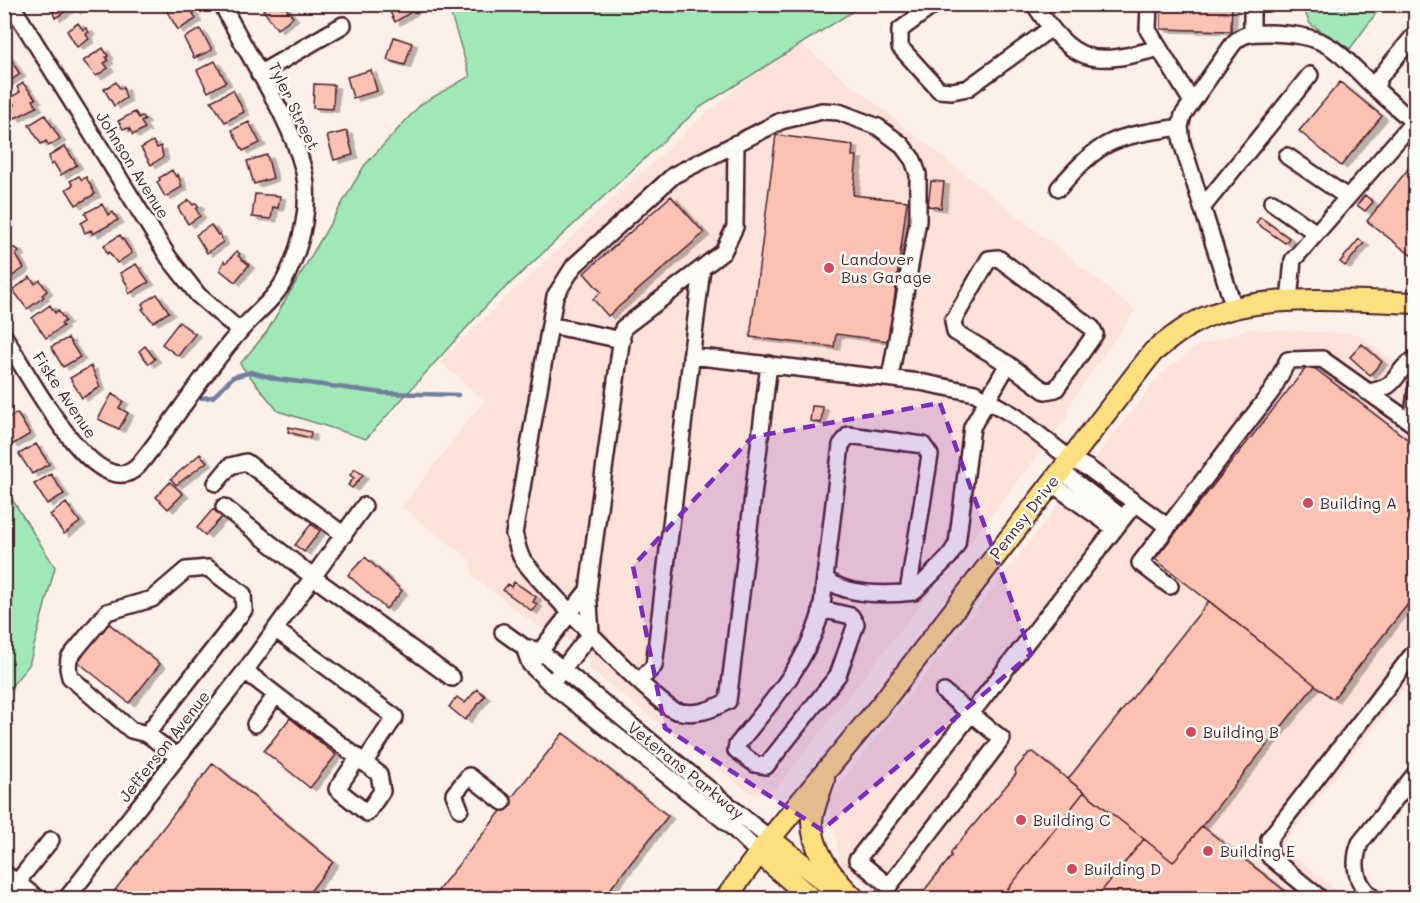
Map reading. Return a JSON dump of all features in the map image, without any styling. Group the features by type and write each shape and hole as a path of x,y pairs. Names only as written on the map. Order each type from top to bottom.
{"main road":[{"name":"Pennsy Drive","path":"726,898 1153,352 1193,325 1234,308 1289,301 1416,303"},
{"path":"826,772 813,821 818,848 837,882 854,898"},
{"name":"Veterans Parkway","path":"765,846 811,898"},
{"name":"Veterans Parkway","path":"765,846 847,898"}],"street":[{"name":"Johnson Avenue","path":"11,4 169,258 198,295 240,331"},
{"name":"Tyler Street","path":"102,469 113,474 124,475 134,471 240,331 270,301 287,276 300,239 306,205 306,181 298,153 222,4"},
{"path":"935,4 900,30 900,47 939,90 952,91 968,88 1050,29"},
{"path":"1034,4 1050,29 1071,50 1094,58 1119,59 1159,48"},
{"path":"1149,4 1148,30 1192,102"},
{"path":"1252,4 1252,33"},
{"path":"259,74 343,25"},
{"path":"1234,308 1182,143 1180,127 1183,115 1238,38 1252,33 1296,34 1331,45 1376,89 1414,120 1293,260 1289,277 1289,301"},
{"path":"1376,89 1379,78 1416,33"},
{"path":"1202,208 1310,75"},
{"path":"769,364 728,701 705,713 675,711 639,681 565,606 521,557 514,534 555,296 574,266 674,175 736,143 802,114 822,111 839,112 878,127 901,144 913,160 918,174 918,221 890,378"},
{"path":"1059,188 1083,160 1111,140 1180,127"},
{"path":"551,684 591,633 588,590 623,328 723,252 735,227 736,143"},
{"path":"1287,156 1347,197"},
{"path":"1272,202 1316,233"},
{"path":"998,258 1092,328 1095,334 1056,389 1045,391 1008,364 956,332 953,321 989,259 998,258"},
{"path":"639,681 654,666 702,268"},
{"path":"550,325 622,340"},
{"name":"Fiske Avenue","path":"4,336 67,435 88,459 102,469"},
{"path":"692,356 950,386 987,398 1119,524"},
{"path":"1170,586 1140,563 1272,391 1288,360 1322,359 1337,367 1367,392 1414,425"},
{"path":"1367,392 1395,383 1405,364 1416,359"},
{"path":"825,578 835,587 890,594 914,592 949,557 957,544 972,428 1008,364"},
{"path":"1414,425 1416,391"},
{"path":"821,609 851,616 856,624 838,675 766,766 755,764 736,750 737,745 808,649 821,609 841,445 849,435 923,445 930,455 908,592"},
{"path":"216,483 231,466 246,462 344,535"},
{"path":"1061,471 1088,468 1168,526"},
{"path":"944,692 972,714 1002,739 889,886 857,860 972,714 1135,503"},
{"name":"Jefferson Avenue","path":"67,898 245,671 364,506"},
{"path":"224,507 313,577 452,678"},
{"path":"147,734 244,610 243,594 208,568 186,570 152,599 107,612 69,658 70,677 131,730 147,734 178,757"},
{"path":"530,664 540,651 565,606 588,590"},
{"path":"245,671 361,761 395,717 276,630"},
{"name":"Veterans Parkway","path":"504,632 524,647 540,651 562,669 765,846"},
{"name":"Veterans Parkway","path":"524,647 530,664 551,684 731,826 765,846"},
{"path":"1320,898 1270,857 1269,839 1416,650"},
{"path":"255,724 276,695"},
{"path":"1373,898 1359,884 1356,852 1360,843 1416,773"},
{"path":"460,809 454,794 470,776 503,802"},
{"path":"4,895 20,885 22,876 51,840"},
{"path":"4,873 37,898"}],"highlighted area":[{"path":"940,403 1031,654 822,830 665,728 633,566 752,437"}],"shaded area":[{"path":"797,41 1135,310 1067,408 1069,415 776,789 751,794 589,669 589,658 551,628 539,627 473,577 470,560 402,507 484,400 440,362 500,303 706,113"},
{"path":"1248,329 1358,334 1415,379 1415,675 1281,846 1347,898 883,898 841,865 828,799 1161,374 1196,347"}],"green space":[{"path":"448,5 863,5 699,108 488,304 366,439 278,411 240,364 266,333 364,166 421,104 470,76"},
{"path":"1302,5 1382,5 1350,49 1310,24"},
{"path":"5,488 55,567 29,665 5,694"}],"building":[{"path":"50,4 81,4 82,6 75,11 72,7 55,18"},
{"path":"171,4 188,4 196,19 178,30 165,8"},
{"path":"271,4 283,4 293,17 277,29 263,10"},
{"path":"386,4 414,4 416,9 395,22"},
{"path":"1161,4 1232,4 1231,31 1161,29"},
{"path":"78,23 83,30 86,28 89,32 86,34 89,39 77,47 67,31"},
{"path":"200,29 212,50 194,58 184,38"},
{"path":"394,37 412,43 405,65 387,60"},
{"path":"103,48 108,56 106,57 108,61 104,63 108,68 96,76 83,61"},
{"path":"8,56 20,74 5,84 4,58"},
{"path":"215,61 226,82 208,92 197,70"},
{"path":"371,70 377,91 353,98 347,77"},
{"path":"116,82 120,89 123,87 126,98 114,106 104,89"},
{"path":"1340,82 1382,116 1341,166 1299,131"},
{"path":"23,83 36,99 33,100 37,107 15,118 9,109 15,105 8,99 20,92 17,87"},
{"path":"314,84 334,85 333,109 313,108"},
{"path":"233,90 244,112 225,122 211,101"},
{"path":"135,112 139,118 142,116 145,120 141,122 145,128 133,135 129,128 123,129 118,121"},
{"path":"45,115 60,139 49,146 46,141 41,144 29,125"},
{"path":"249,122 260,143 243,151 232,130"},
{"path":"347,131 353,155 334,160 327,136"},
{"name":"Landover Bus Garage","path":"776,135 853,145 852,156 857,156 853,195 907,201 889,341 836,334 834,347 750,337"},
{"path":"153,141 157,148 161,146 163,157 151,165 141,148"},
{"path":"65,146 77,165 61,175 54,163 51,165 49,156"},
{"path":"267,155 273,178 254,184 247,161"},
{"path":"1416,159 1416,259 1367,221"},
{"path":"172,170 176,177 178,175 182,187 165,197 157,182 159,178"},
{"path":"79,176 82,180 86,177 95,194 76,205 66,189 73,185 70,181"},
{"path":"931,181 944,182 941,208 928,206"},
{"path":"255,194 280,196 278,208 273,207 271,219 252,217"},
{"path":"1365,195 1373,202 1365,211 1357,205"},
{"path":"671,196 704,233 608,316 593,299 601,292 584,273"},
{"path":"189,200 193,205 196,203 199,207 196,209 200,216 188,224 178,208"},
{"path":"102,204 108,215 113,212 118,220 93,234 91,230 85,233 81,223 88,219 85,213"},
{"path":"1260,217 1289,238 1285,243 1256,223"},
{"path":"211,225 218,235 220,234 223,242 207,253 196,235"},
{"path":"120,235 132,253 117,263 109,252 107,254 104,245"},
{"path":"1359,239 1364,243 1345,266 1340,262"},
{"path":"11,248 16,248 19,252 16,255 24,268 8,279 4,273 4,253"},
{"path":"237,251 240,254 238,256 249,265 235,282 220,270 224,261 226,263"},
{"path":"136,264 149,282 129,294 127,289 129,288 120,273"},
{"path":"30,277 35,284 40,280 47,291 42,295 44,297 27,309 13,290"},
{"path":"157,294 169,312 153,322 142,309 144,308 142,304"},
{"path":"50,305 55,313 58,310 65,321 61,324 63,326 46,338 32,318"},
{"path":"179,322 195,334 178,356 162,344"},
{"path":"68,338 80,357 63,367 51,347"},
{"path":"1362,344 1382,362 1370,375 1350,357"},
{"path":"145,346 155,359 149,364 139,351"},
{"name":"Building A","path":"1309,364 1416,446 1416,594 1333,699 1155,559"},
{"path":"91,366 100,387 82,398 70,378"},
{"path":"112,394 123,401 119,408 128,413 119,429 98,419"},
{"path":"812,406 823,407 821,423 810,421"},
{"path":"17,413 30,434 12,445 9,439 4,440 4,421"},
{"path":"289,427 311,432 310,438 288,432"},
{"path":"36,444 49,464 32,474 19,454"},
{"path":"200,454 207,462 176,485 171,479"},
{"path":"355,469 363,475 352,488 348,485 354,478 350,475"},
{"path":"51,474 64,494 47,504 34,484"},
{"path":"170,482 183,494 168,509 156,497"},
{"path":"66,503 80,522 64,534 50,515"},
{"path":"213,509 222,517 205,535 197,528"},
{"path":"311,524 320,531 304,552 295,545"},
{"path":"365,557 402,591 386,609 348,575"},
{"path":"514,582 536,597 533,602 537,604 532,611 503,590 508,584 511,587"},
{"name":"Building B","path":"1209,601 1315,685 1173,862 1068,779"},
{"path":"104,620 160,664 129,703 73,658"},
{"path":"477,689 485,696 465,720 449,707 457,697 465,703"},
{"path":"290,718 336,755 310,788 264,751"},
{"path":"563,733 668,816 603,898 432,898"},
{"name":"Building C","path":"1033,752 1084,792 1001,898 918,898 951,857 951,852 1016,774 1015,770 1029,753"},
{"path":"213,763 333,862 305,898 109,898"},
{"name":"Building D","path":"1084,792 1144,839 1096,898 1001,898"},
{"name":"Building E","path":"1202,826 1294,898 1096,898 1144,839 1173,862"},
{"path":"1416,881 1416,898 1407,898 1404,896"}],"waterway":[{"path":"202,398 213,397 233,377 251,372 277,379 383,393 458,395"}],"place":[{"name":"Landover Bus Garage","path":"829,268"},
{"name":"Building A","path":"1308,503"},
{"name":"Building B","path":"1191,732"},
{"name":"Building C","path":"1021,820"},
{"name":"Building E","path":"1208,851"},
{"name":"Building D","path":"1072,869"}]}
